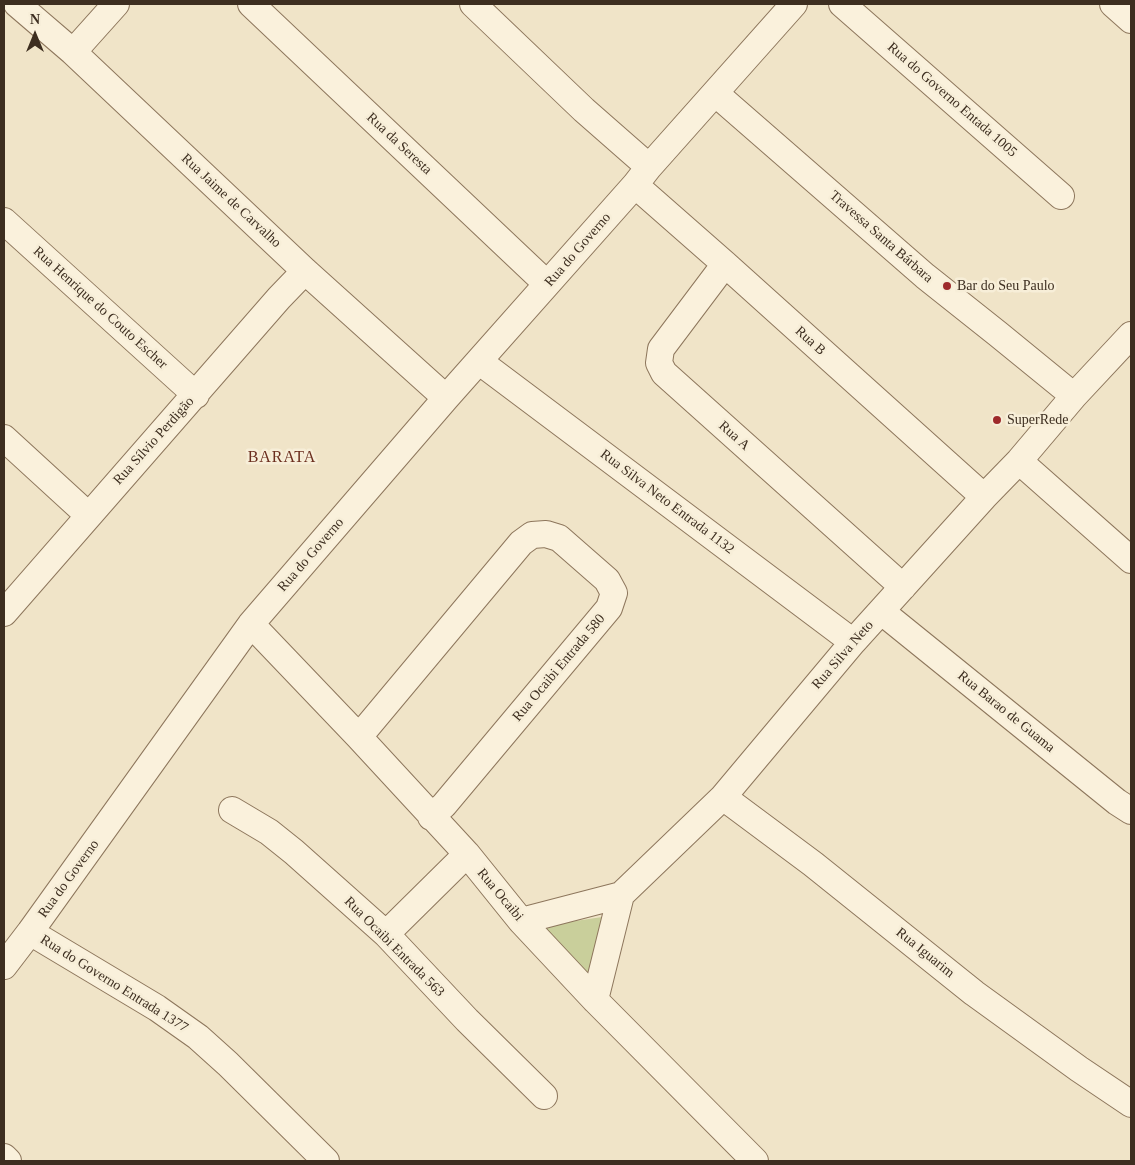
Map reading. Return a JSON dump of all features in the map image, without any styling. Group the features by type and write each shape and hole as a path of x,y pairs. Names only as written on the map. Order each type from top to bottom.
{"street":[{"name":"Rua Jaime de Carvalho","path":"17,4 73,52 305,271 446,398"},
{"path":"73,52 116,4"},
{"name":"Rua da Seresta","path":"251,4 548,284"},
{"path":"473,4 584,110 642,176"},
{"name":"Rua do Governo","path":"4,966 251,624 446,398 480,362 794,4"},
{"name":"Rua do Governo Entada 1005","path":"842,4 1062,196"},
{"path":"1113,4 1131,20"},
{"name":"Travessa Santa Bárbara","path":"714,93 925,276 1074,396"},
{"name":"Rua B","path":"642,176 724,264 984,497"},
{"name":"Rua Henrique do Couto Escher","path":"4,221 196,395"},
{"name":"Rua A","path":"724,264 661,349 659,363 664,373 903,587"},
{"name":"Rua Sílvio Perdigão","path":"4,613 88,515 305,271"},
{"name":"Rua Silva Neto","path":"521,920 621,895 723,797 853,642 1019,461 1074,396 1131,336"},
{"name":"Rua Silva Neto Entrada 1132","path":"480,362 853,642"},
{"path":"4,438 88,515"},
{"path":"1019,461 1131,560"},
{"name":"Rua Ocaibi Entrada 580","path":"358,736 521,543 532,535 546,534 558,538 607,580 614,593 609,608 431,817"},
{"name":"Rua Barao de Guama","path":"882,612 1117,802 1131,810"},
{"name":"Rua Ocaibi","path":"251,624 358,736 466,854 521,920 595,1000 755,1161"},
{"name":"Rua Iguarim","path":"723,797 813,864 974,993 1131,1104"},
{"name":"Rua Ocaibi Entrada 563","path":"232,810 269,832 294,852 386,934 466,1020 544,1096"},
{"path":"386,934 466,854"},
{"path":"595,1000 621,895"},
{"name":"Rua do Governo Entrada 1377","path":"30,932 157,1008 198,1037 326,1161"},
{"path":"4,1157 8,1161"}],"green space":[{"path":"602,917 590,979 542,926"}],"place":[{"name":"Bar do Seu Paulo","path":"947,286"},
{"name":"SuperRede","path":"997,420"}],"district":[{"name":"BARATA","path":"282,458"}]}
